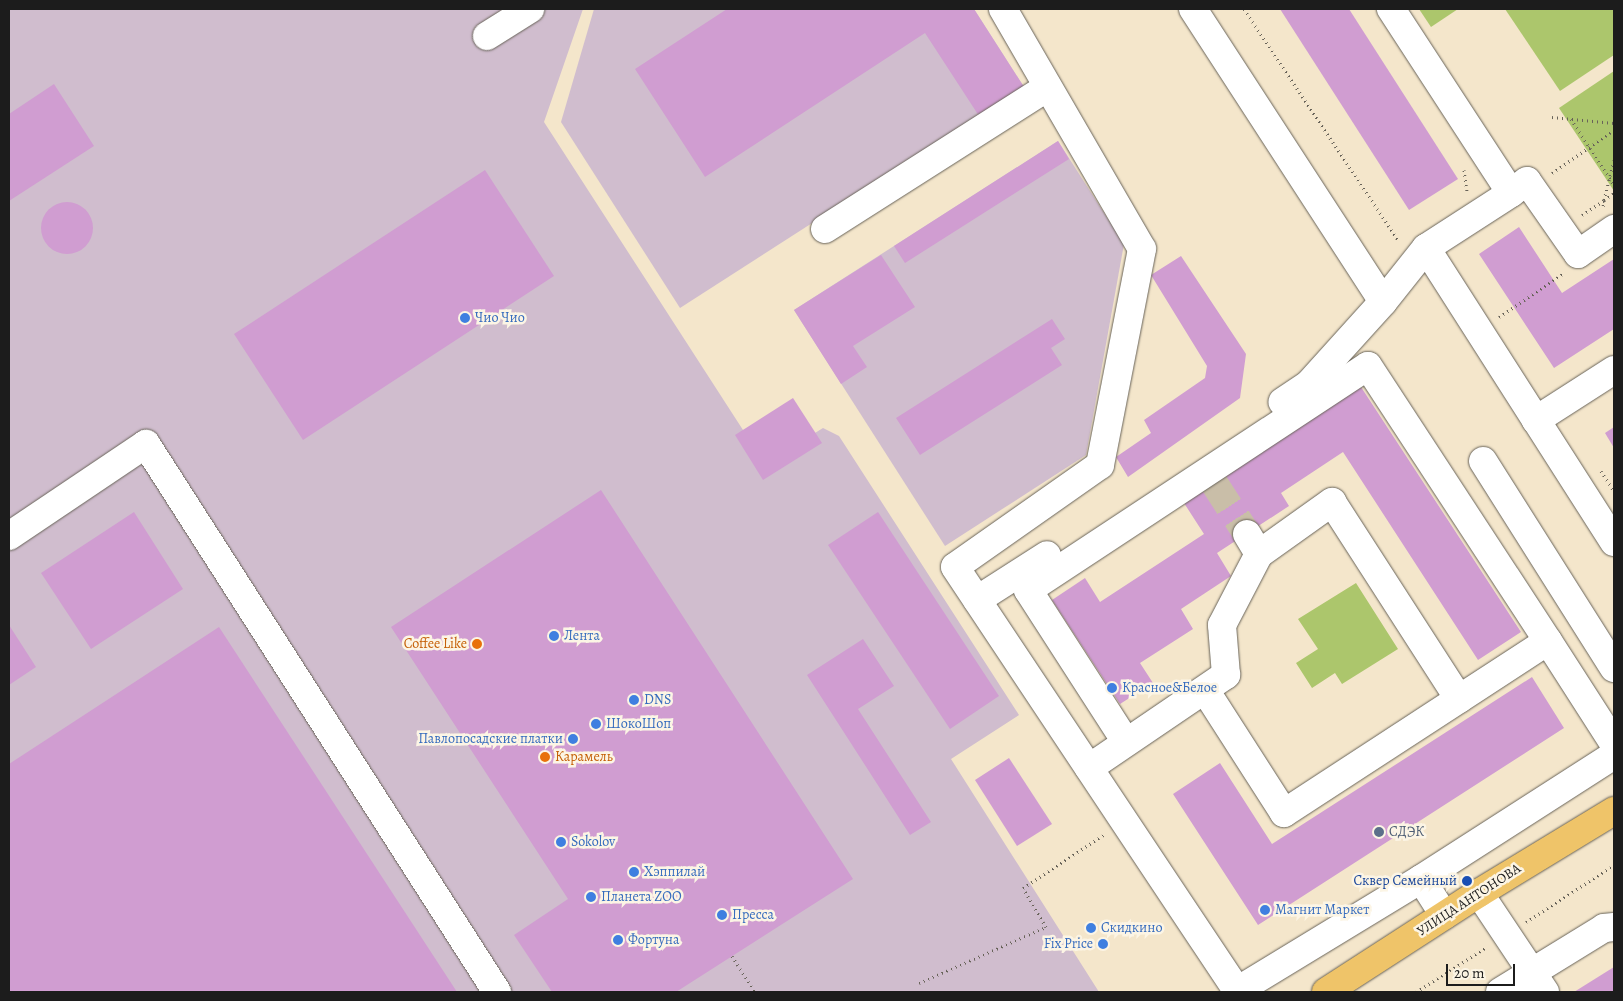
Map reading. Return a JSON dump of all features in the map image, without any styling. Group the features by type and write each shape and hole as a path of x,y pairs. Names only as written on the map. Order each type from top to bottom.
{"main road":[{"name":"УЛИЦА АНТОНОВА","path":"1326,992 1479,892 1614,811"}],"lane":[{"path":"487,36 530,9"},
{"path":"1003,9 1142,249 1100,465 955,567 1237,991 1421,878 1614,755"},
{"path":"1193,9 1383,302"},
{"path":"1391,9 1521,190 1578,254 1614,229"},
{"path":"826,229 1048,87"},
{"path":"977,600 1309,384 1383,302 1416,243 1521,190"},
{"path":"1416,243 1536,420 1614,542"},
{"path":"1126,742 1028,590 1210,478 1368,366 1614,744"},
{"path":"1536,420 1614,370"},
{"path":"9,536 146,444 497,992"},
{"path":"1483,461 1614,668"},
{"path":"1089,768 1226,675 1222,625 1253,544 1332,502 1459,699"},
{"path":"1204,690 1284,813 1548,641"},
{"path":"1421,878 1444,915"},
{"path":"1479,892 1538,982"},
{"path":"1500,992 1538,982 1604,928 1614,927"}],"path":[{"path":"1244,9 1399,240 1416,243"},
{"path":"1552,117 1614,123"},
{"path":"1571,119 1614,184"},
{"path":"1521,190 1614,130"},
{"path":"1614,160 1604,200 1614,193"},
{"path":"1464,167 1468,182 1464,197"},
{"path":"1491,322 1567,271"},
{"path":"1598,466 1614,491"},
{"path":"919,983 1046,927 1023,888 1124,822"},
{"path":"732,956 755,992"}],"shaded area":[{"path":"9,9 583,9 544,122 765,464 823,428 839,436 1019,715 951,759 1099,992 9,992"},
{"path":"594,9 974,9 1024,87 680,308 561,122"},
{"path":"1058,141 1124,244 1086,455 945,546 794,310"}],"green space":[{"path":"1419,9 1458,9 1431,27"},
{"path":"1505,9 1614,9 1614,55 1560,91"},
{"path":"1614,71 1614,191 1559,108"},
{"path":"1356,583 1398,649 1342,684 1335,673 1312,688 1296,663 1318,649 1298,619"}],"building":[{"path":"727,9 974,9 1024,87 979,116 925,33 705,177 635,69"},
{"path":"1280,9 1349,9 1458,179 1409,210"},
{"path":"54,84 94,146 9,201 9,114"},
{"path":"1058,141 1069,159 905,263 894,246"},
{"path":"485,170 554,276 303,440 234,334"},
{"path":"62,202 72,202 81,206 89,214 93,228 89,242 81,250 72,254 62,254 53,250 45,242 41,233 41,223 45,214 53,206"},
{"path":"1519,227 1562,293 1614,259 1614,329 1554,368 1479,254"},
{"path":"881,255 915,307 853,346 867,367 841,384 794,310"},
{"path":"1181,256 1246,354 1240,398 1128,477 1116,457 1151,433 1144,420 1205,378 1207,366 1151,275"},
{"path":"1052,319 1065,339 1051,348 1062,365 920,455 896,418"},
{"path":"1361,387 1521,632 1478,660 1343,452 1281,493 1289,506 1217,553 1231,576 1181,609 1193,629 1140,663 1153,683 1120,704 1052,600 1085,578 1100,602 1204,534 1184,503"},
{"path":"793,398 822,443 763,480 735,435"},
{"path":"1614,427 1614,448 1605,433"},
{"path":"601,490 853,879 676,992 552,992 514,935 568,899 391,627"},
{"path":"134,512 183,589 91,649 41,573"},
{"path":"878,512 999,696 950,729 828,545"},
{"path":"9,625 36,667 9,685"},
{"path":"219,627 457,992 9,992 9,764"},
{"path":"863,639 894,686 858,709 931,822 910,835 807,675"},
{"path":"1532,677 1564,728 1258,925 1173,794 1220,763 1272,844"},
{"path":"1009,758 1052,824 1017,846 975,780"},
{"path":"1614,967 1614,992 1574,992"}],"tunnel":[{"path":"1214,483 1247,534"}],"place":[{"name":"Чио Чио","path":"465,318"},
{"name":"Лента","path":"554,636"},
{"name":"Coffee Like","path":"477,644"},
{"name":"Красное&Белое","path":"1112,688"},
{"name":"DNS","path":"634,700"},
{"name":"ШокоШоп","path":"596,724"},
{"name":"Павлопосадские платки","path":"573,739"},
{"name":"Карамель","path":"545,757"},
{"name":"СДЭК","path":"1379,832"},
{"name":"Sokolov","path":"561,842"},
{"name":"Хэппилай","path":"634,872"},
{"name":"Сквер Семейный","path":"1467,881"},
{"name":"Планета ZOO","path":"591,897"},
{"name":"Магнит Маркет","path":"1265,910"},
{"name":"Пресса","path":"722,915"},
{"name":"Скидкино","path":"1091,928"},
{"name":"Фортуна","path":"618,940"},
{"name":"Fix Price","path":"1103,944"}]}
